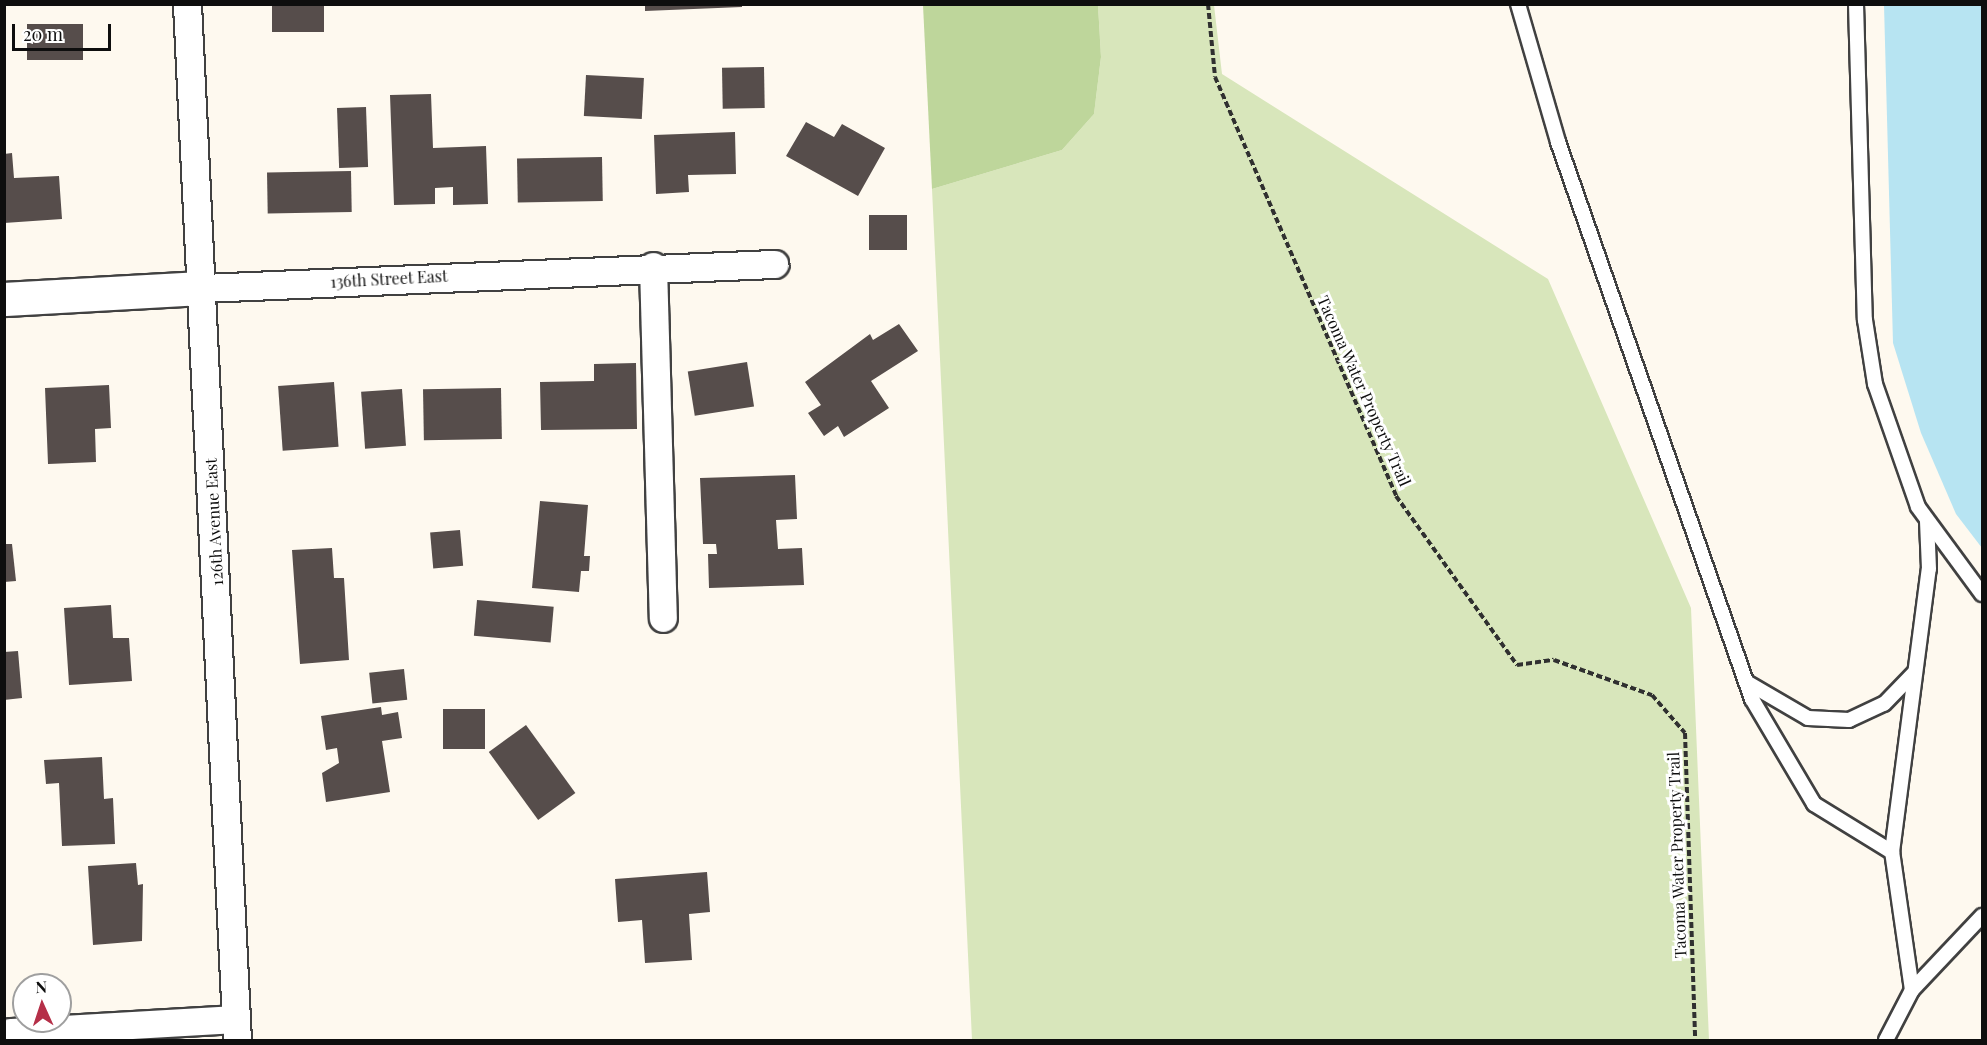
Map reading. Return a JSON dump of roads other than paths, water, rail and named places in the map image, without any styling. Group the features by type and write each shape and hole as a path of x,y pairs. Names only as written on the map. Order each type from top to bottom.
{"street":[{"name":"126th Avenue East","path":"187,4 203,288 237,1030"},
{"name":"136th Street East","path":"4,299 653,266 774,264"},
{"path":"653,266 663,618"},
{"path":"10,1032 237,1030"}],"lane":[{"path":"1518,4 1558,142 1748,683 1773,741 1814,804 1892,852"},
{"path":"1856,4 1865,320 1875,384 1902,468 1927,519 1983,594"},
{"path":"1912,990 1892,852 1929,569 1927,519"},
{"path":"1748,683 1809,718 1849,720 1884,704 1914,673"},
{"path":"1886,1041 1912,990 1983,916"}],"water":[{"path":"1884,5 1982,5 1982,548 1956,514 1921,433 1893,343"}]}
